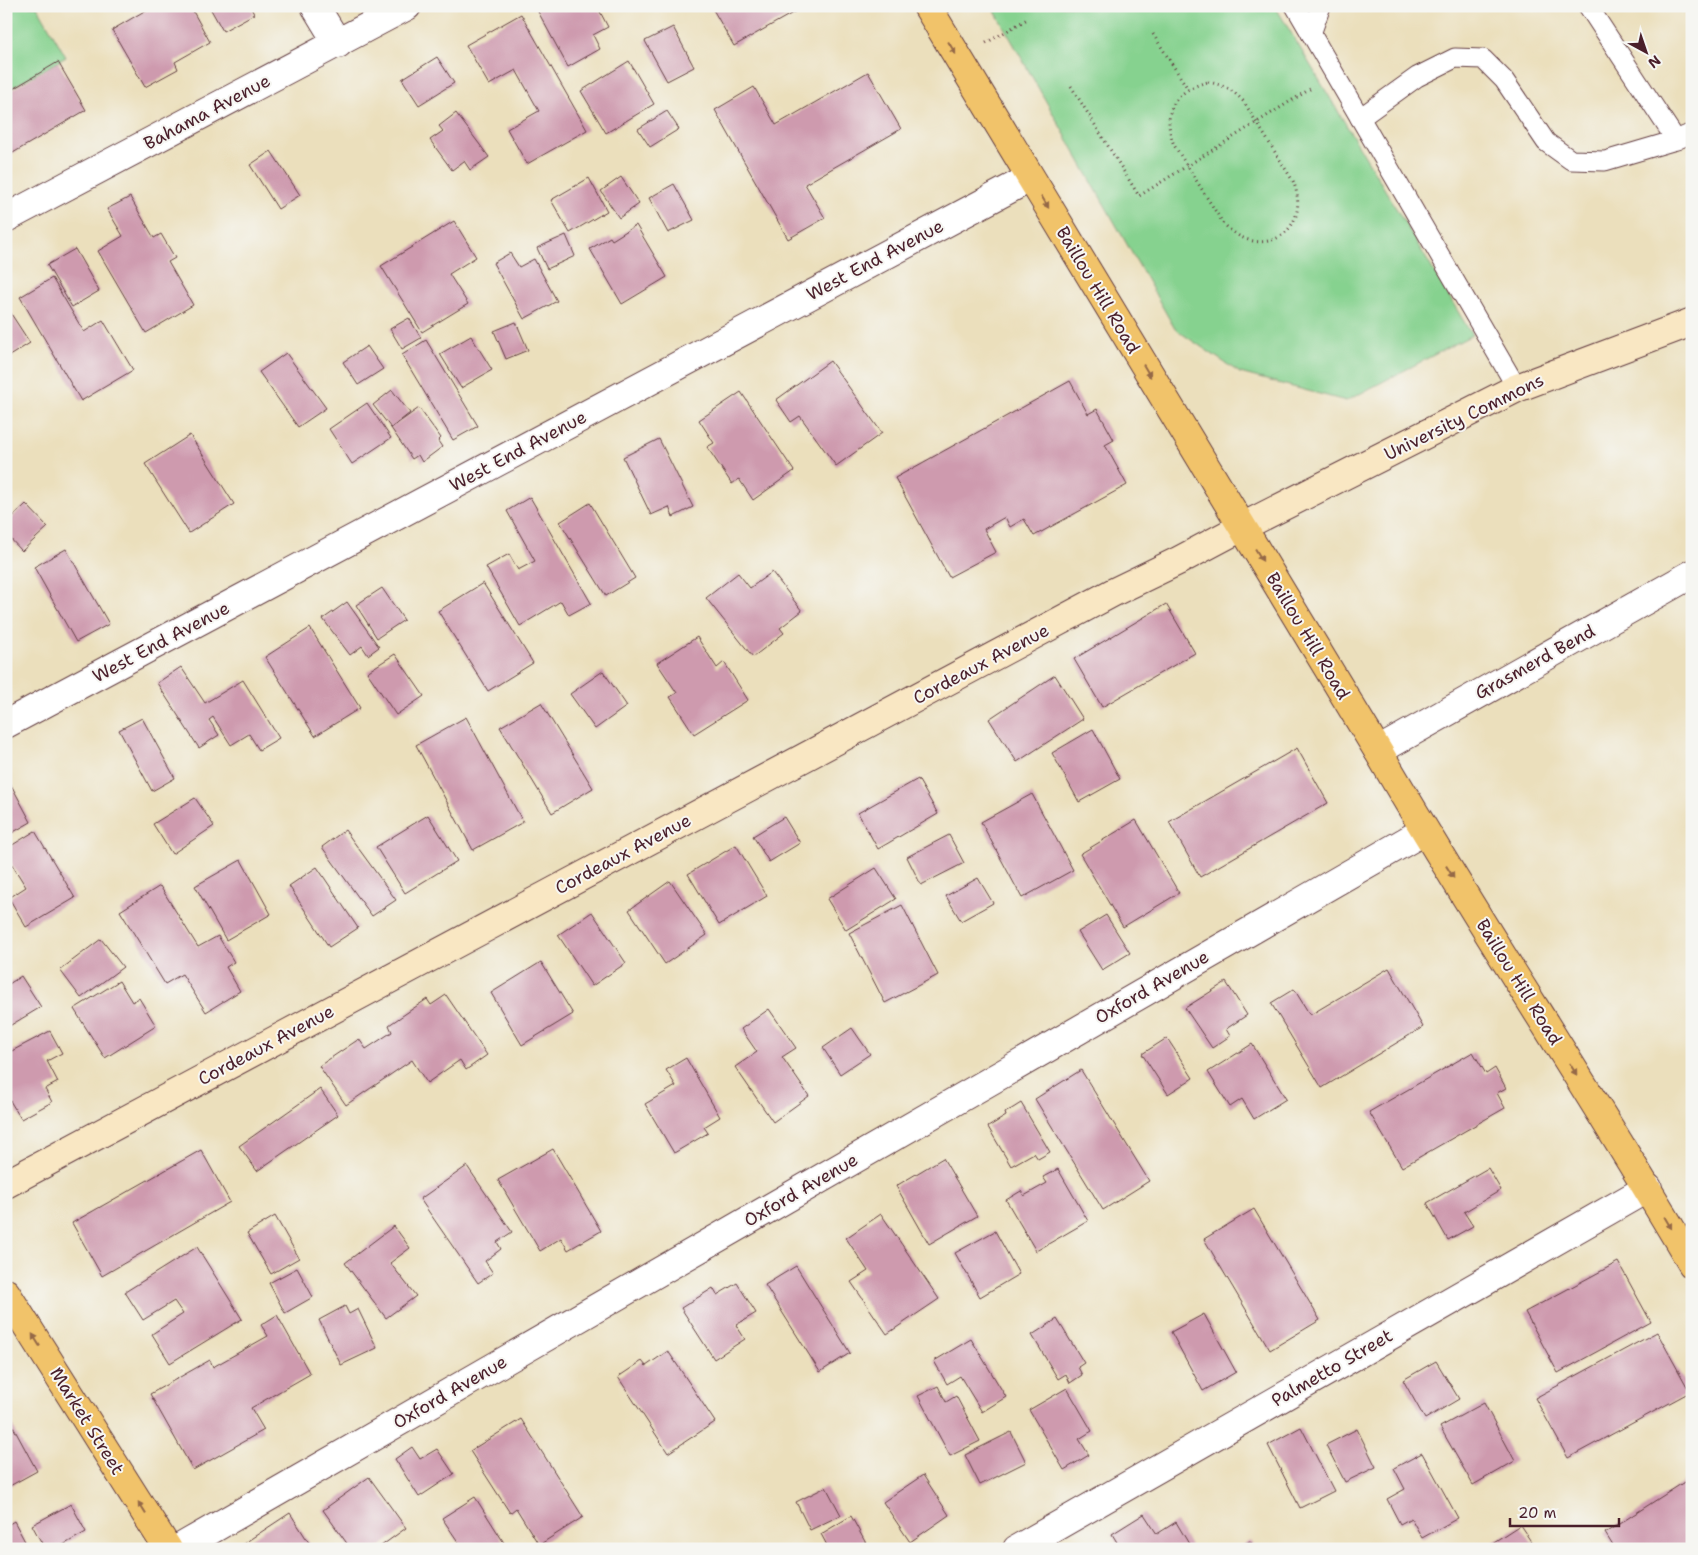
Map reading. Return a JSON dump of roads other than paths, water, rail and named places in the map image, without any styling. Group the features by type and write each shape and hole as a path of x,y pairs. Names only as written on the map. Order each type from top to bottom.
{"main road":[{"name":"Baillou Hill Road","path":"927,6 1378,750 1424,831 1648,1188 1692,1264"},
{"name":"Market Street","path":"6,1293 168,1549"}],"street":[{"path":"316,6 338,44"},
{"name":"Bahama Avenue","path":"6,218 407,6"},
{"name":"West End Avenue","path":"6,724 1030,178"},
{"name":"University Commons","path":"1242,527 1517,388 1692,322"},
{"name":"Cordeaux Avenue","path":"6,1184 1087,606 1178,562 1242,527"},
{"name":"Grasmerd Bend","path":"1378,750 1692,574"},
{"name":"Oxford Avenue","path":"178,1549 1424,831"},
{"name":"Palmetto Street","path":"1016,1549 1648,1188"}],"lane":[{"path":"1295,6 1517,388"},
{"path":"1311,34 1321,6"},
{"path":"1360,118 1417,77 1455,58 1483,59 1504,80 1546,142 1571,160 1605,161 1684,137 1588,6"}]}
